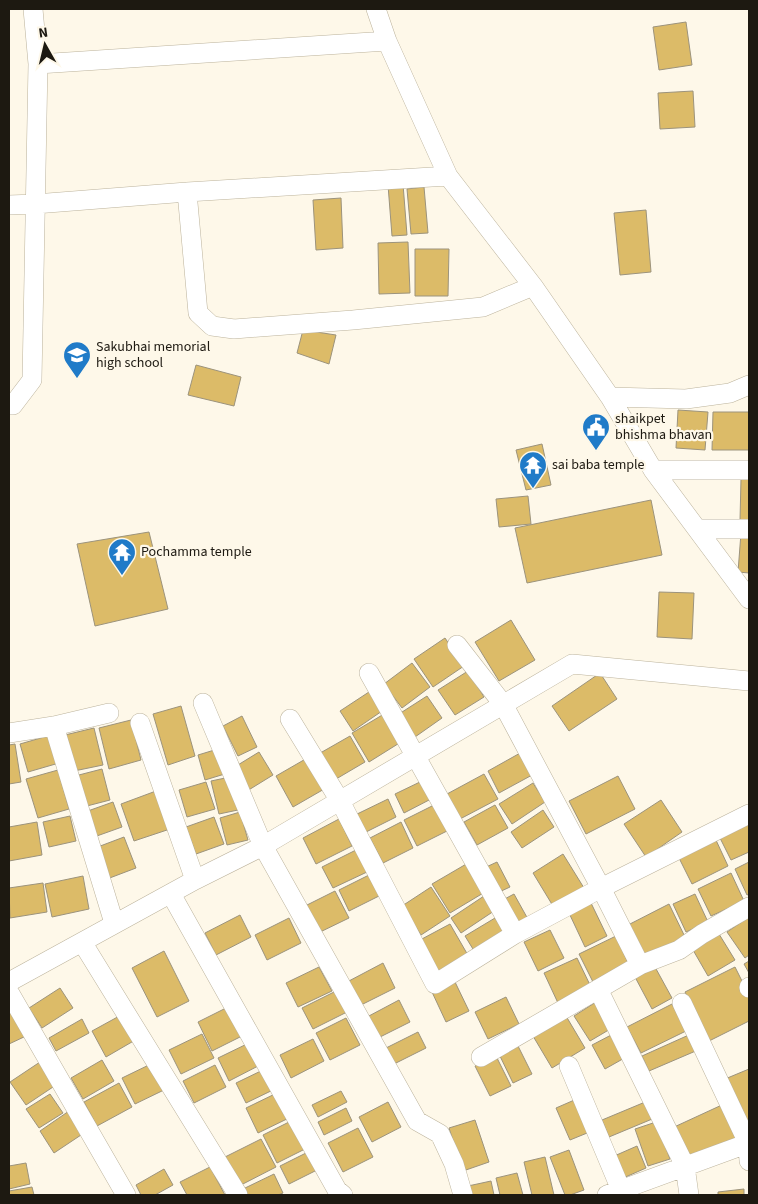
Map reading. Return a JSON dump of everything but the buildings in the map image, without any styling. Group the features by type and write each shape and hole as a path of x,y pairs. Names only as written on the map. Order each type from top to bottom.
{"street":[{"path":"9,405 13,405 32,380 38,64 33,9"},
{"path":"376,9 387,41 448,176 533,286 610,397 653,470 749,599"},
{"path":"38,64 387,41"},
{"path":"9,204 35,204 186,192 448,176"},
{"path":"186,192 198,313 212,326 234,329 353,320 483,307 533,286"},
{"path":"610,397 686,399 730,393 749,385"},
{"path":"653,470 749,470"},
{"path":"698,529 749,529"},
{"path":"457,645 503,704 640,965"},
{"path":"9,982 195,880 263,846 572,664 749,681"},
{"path":"369,673 515,934"},
{"path":"203,703 263,846 417,1121 440,1134 454,1164 463,1195"},
{"path":"9,733 54,726 108,713"},
{"path":"290,719 340,801 435,984 515,934 601,888 749,814"},
{"path":"140,723 195,880"},
{"path":"54,726 114,924"},
{"path":"171,894 337,1190 342,1195"},
{"path":"481,1057 640,965 679,950 749,906"},
{"path":"82,942 238,1195"},
{"path":"598,989 686,1166 689,1195"},
{"path":"9,992 126,1195"},
{"path":"569,1066 614,1193 686,1166 749,1149 682,1003"}],"place":[{"name":"Sakubhai memorial high school","path":"77,379"},
{"name":"shaikpet bhishma bhavan","path":"596,451"},
{"name":"sai baba temple","path":"533,489"},
{"name":"Pochamma temple","path":"122,576"}]}
